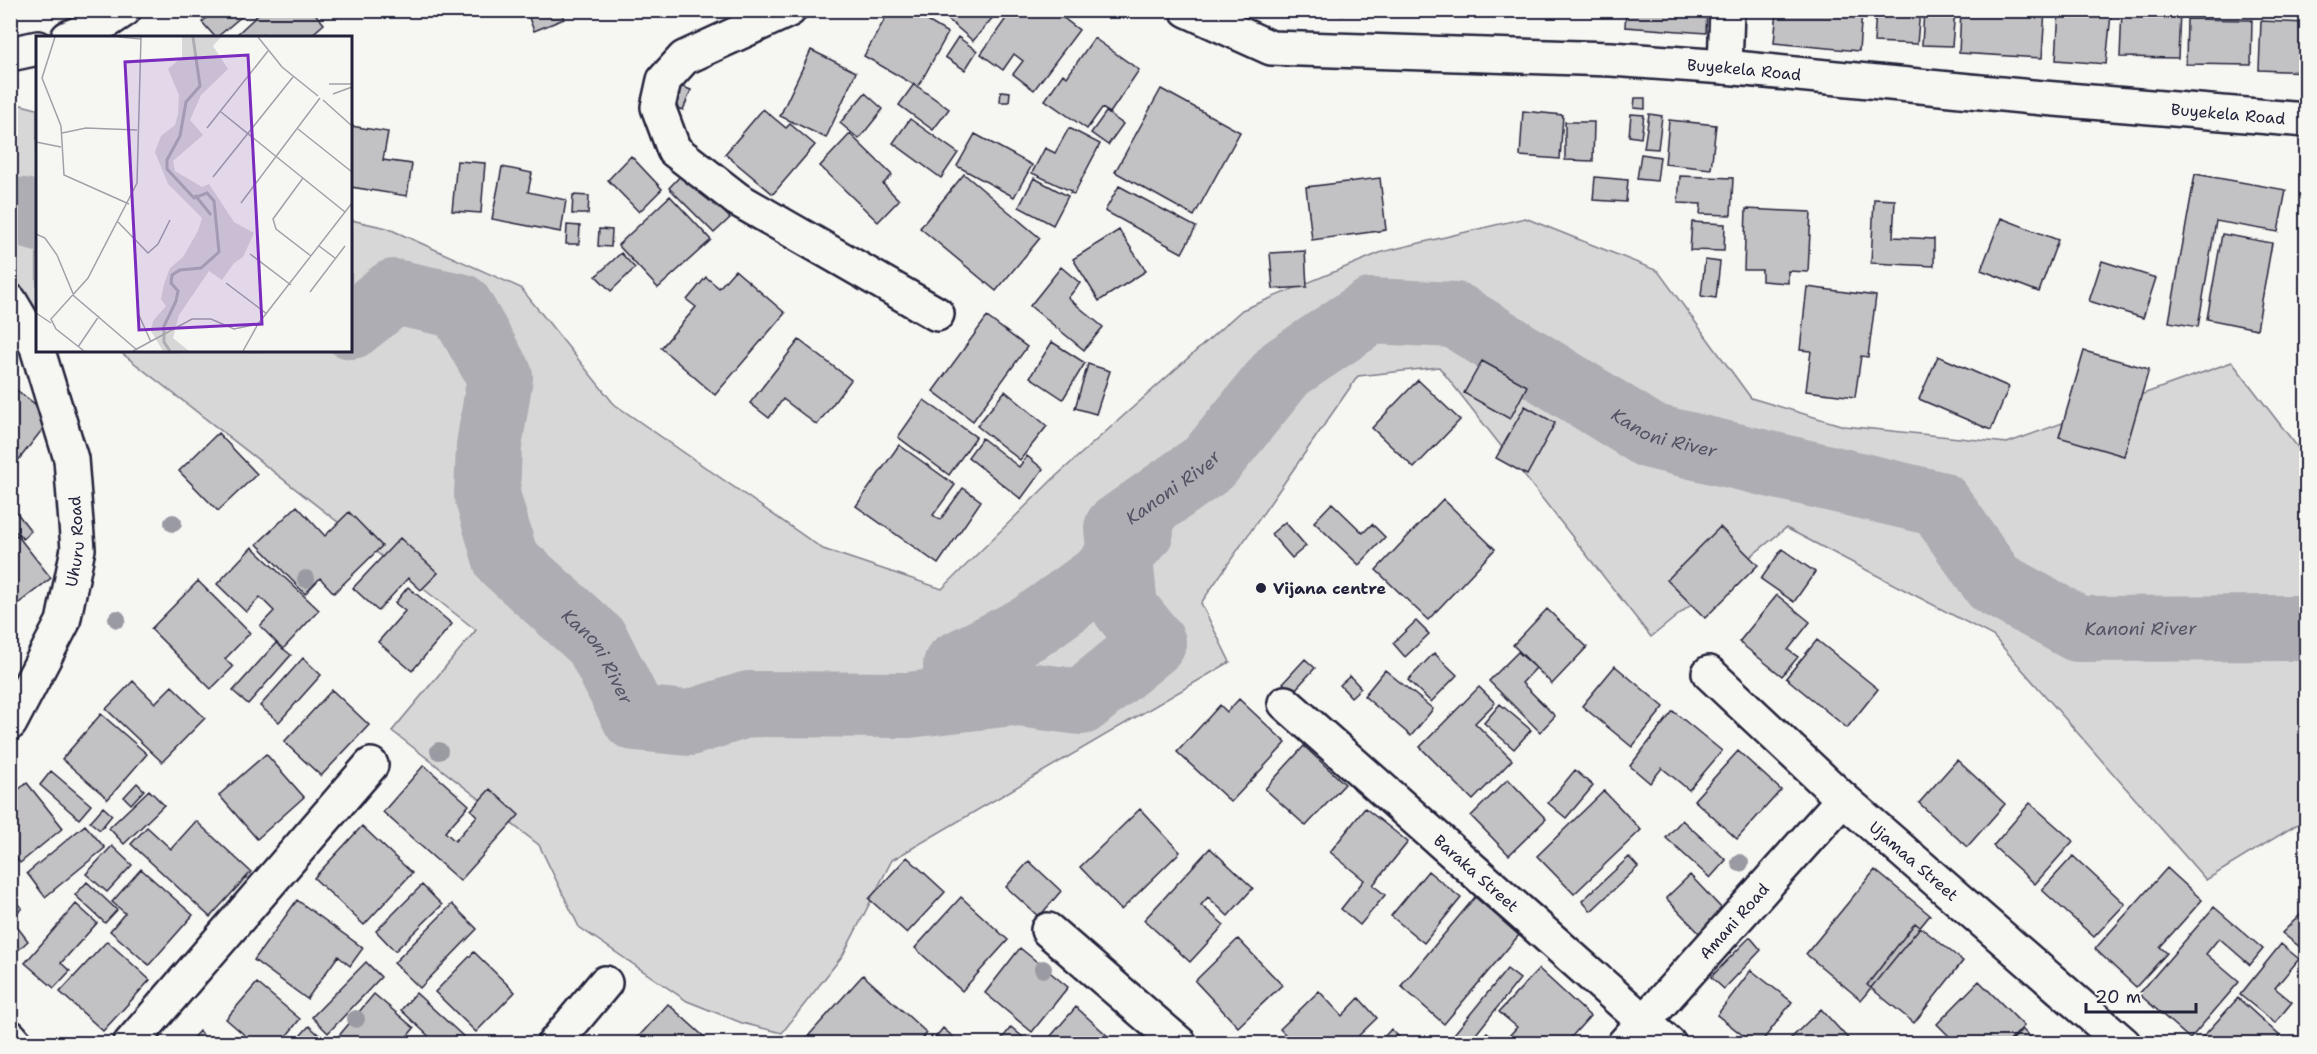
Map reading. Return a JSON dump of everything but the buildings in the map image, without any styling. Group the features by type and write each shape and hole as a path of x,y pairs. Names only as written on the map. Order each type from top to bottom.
{"street":[{"path":"73,36 109,20 124,10"},
{"path":"789,10 684,58 664,80 658,107 674,150 737,199 937,314"},
{"name":"Buyekela Road","path":"1187,10 1271,48 1611,59 1725,67 2043,98 2307,120"},
{"path":"1725,67 1727,10"},
{"path":"10,54 36,48"},
{"name":"Uhuru Road","path":"10,301 36,346"},
{"name":"Uhuru Road","path":"10,723 63,622 78,549 71,459 39,352"},
{"name":"Ujamaa Street","path":"1709,673 1843,799 2124,1044"},
{"name":"Baraka Street","path":"1285,703 1634,1032 1669,1044"},
{"path":"130,1044 371,765"},
{"name":"Amani Road","path":"1634,1032 1843,799"},
{"path":"1048,930 1180,1044"},
{"path":"554,1044 604,982"},
{"path":"10,1037 16,1044"}],"shaded area":[{"path":"10,102 36,109 36,320 11,312"},
{"path":"1525,218 1658,271 1751,398 1844,426 2007,443 2232,362 2306,458 2306,819 2206,880 1993,636 1786,528 1651,637 1439,367 1358,376 1201,603 1230,662 892,860 843,955 782,1033 742,1023 687,1001 579,927 539,845 392,731 476,630 120,352 352,352 352,220 387,228 521,288 614,404 823,549 942,589 1055,477 1242,310 1382,252"}],"waterway":[{"name":"Kanoni River","path":"10,210 23,211 36,218"},
{"name":"Kanoni River","path":"352,325 394,292 460,306 500,377 489,446 487,495 506,560 597,642 635,718 689,723 749,704 908,705 1012,693 1081,702 1153,643 1125,608 1117,528 1209,463 1285,369 1371,311 1455,315 1650,436 1939,504 1994,583 2078,629 2306,628"},
{"path":"956,665 1031,627 1102,576 1141,531"}],"place":[{"name":"Vijana centre","path":"1261,588"}]}
